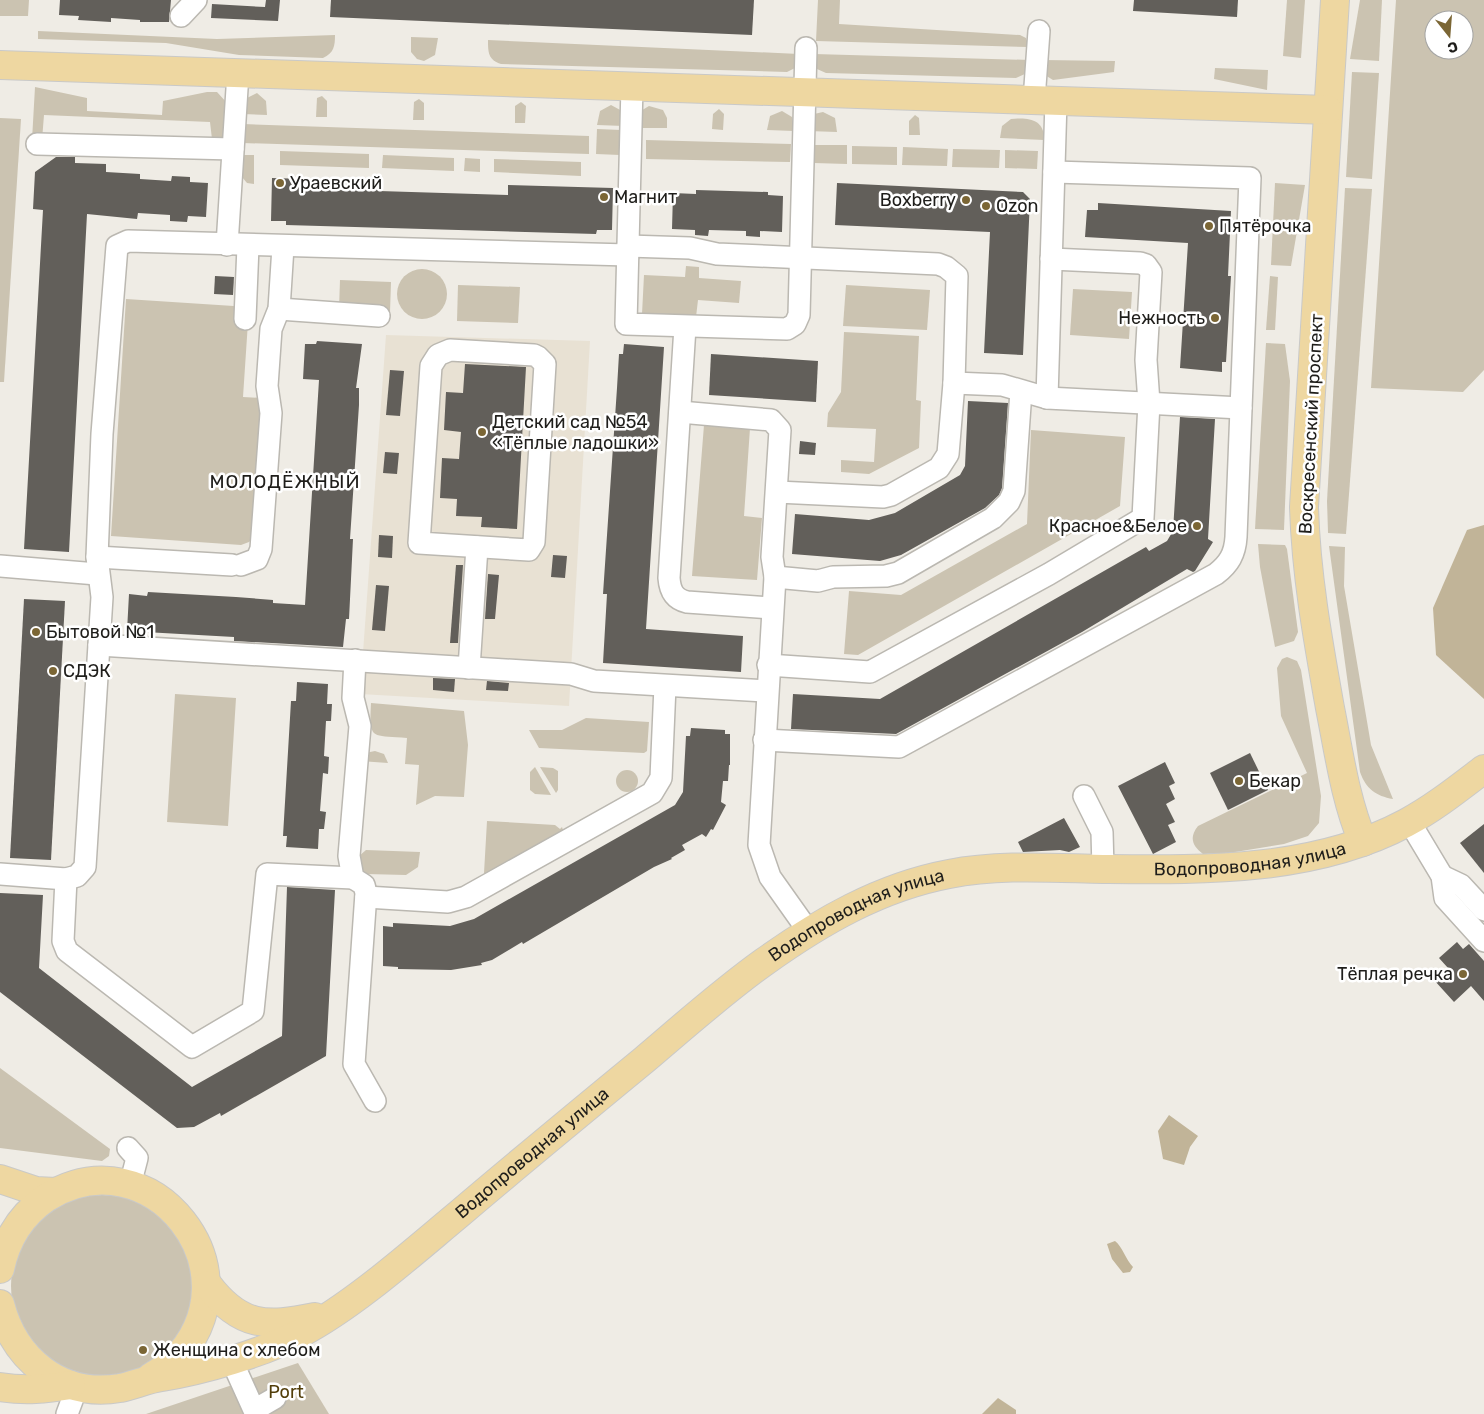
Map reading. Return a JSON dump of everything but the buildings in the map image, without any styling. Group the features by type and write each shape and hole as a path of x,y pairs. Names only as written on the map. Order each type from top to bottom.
{"main road":[{"name":"Воскресенский проспект","path":"1335,0 1310,389 1304,507 1305,541 1318,636 1345,787 1363,842"},
{"path":"0,65 1328,110"},
{"name":"Водопроводная улица","path":"148,1379 180,1374 231,1359 284,1341 304,1332 427,1240 761,965 856,904 901,887 948,874 1004,867 1192,870 1290,860 1363,842 1409,821 1484,769"},
{"path":"0,1179 27,1188 56,1192"},
{"path":"0,1304 5,1323 16,1343 31,1361 49,1375 74,1386 96,1390 121,1388 148,1379 172,1363 191,1340 203,1313 208,1285 200,1250 181,1217 166,1203 150,1193 130,1185 92,1182 56,1192 38,1204 23,1218 11,1235 1,1256"},
{"path":"208,1285 222,1303 236,1313 250,1319 270,1323 290,1322 331,1313"},
{"path":"0,1388 44,1390 74,1386"}],"lane":[{"path":"181,16 196,0"},
{"path":"1039,31 1054,172 1047,398"},
{"path":"632,86 626,324 777,330 791,327 799,315 806,48"},
{"path":"227,245 238,72"},
{"path":"37,144 233,149"},
{"path":"764,740 899,747 1216,574 1224,568 1235,550 1250,178 1054,172"},
{"path":"0,874 66,879 78,876 85,867 102,597 97,566 102,434 116,250 120,243 283,247 628,250 690,248 717,254 938,264 953,270 957,276 954,383 948,454 939,468 883,497 777,492"},
{"path":"245,319 248,246"},
{"path":"0,566 237,565 252,563 257,559 261,549 271,412 267,386 271,329 279,309 283,247"},
{"path":"768,666 870,672 1050,574 1144,518 1149,403 1146,360 1151,276 1149,267 1140,263 1051,259"},
{"path":"279,309 379,316"},
{"path":"685,327 669,578 672,592 675,597 687,602 772,608"},
{"path":"450,350 538,357 545,364 546,369 534,546 526,550 477,547 419,543 431,366 438,355 450,350"},
{"path":"954,383 1002,385 1047,398 1241,408"},
{"path":"775,577 818,580 833,577 886,576 898,573 993,518 1009,502 1014,491 1021,391"},
{"path":"680,412 764,419 777,424 781,437 772,557 775,577 766,691 759,834 760,852 770,877 810,932"},
{"path":"469,668 477,547"},
{"path":"99,645 572,674 594,681 766,691"},
{"path":"353,878 349,856 360,726 353,698 355,660"},
{"path":"366,897 448,902 466,897 652,793 660,778 665,686"},
{"path":"1084,796 1102,832 1103,869"},
{"path":"1409,821 1442,876 1445,898 1484,941"},
{"path":"66,879 62,942 67,951 192,1047 253,1011 267,874 353,878 364,885 366,897 354,1064 375,1101"},
{"path":"1442,876 1461,885 1484,910"},
{"path":"128,1148 137,1158 130,1185"},
{"path":"231,1359 254,1410 275,1398"},
{"path":"67,1414 74,1386"}],"shaded area":[{"name":"Детский сад №54 «Тёплые ладошки»","path":"386,335 590,341 569,706 360,694"},
{"path":"1484,525 1484,699 1436,655 1433,608 1467,530"},
{"path":"1169,1115 1198,1136 1190,1147 1184,1165 1163,1159 1158,1131"},
{"path":"1115,1241 1133,1267 1130,1272 1123,1273 1112,1259 1107,1244"},
{"path":"998,1398 1016,1410 1016,1414 982,1414"}],"green space":[{"path":"0,0 29,0 28,16 0,16"},
{"path":"818,0 840,0 839,24 1020,35 1026,38 1029,47 816,41"},
{"path":"1287,0 1305,0 1301,58 1283,56"},
{"path":"1360,0 1382,0 1379,61 1350,59"},
{"path":"1396,0 1484,0 1484,370 1463,392 1371,388"},
{"path":"38,31 217,39 335,35 335,39 332,51 323,58 239,55 166,43 38,39"},
{"path":"411,37 438,38 435,55 424,61 417,59 411,52"},
{"path":"488,40 799,54 795,68 787,72 501,64 491,58"},
{"path":"814,54 1030,60 1027,73 1016,78 826,73 817,69"},
{"path":"1043,60 1115,61 1114,72 1053,80 1045,75"},
{"path":"1215,68 1268,70 1267,90 1214,79"},
{"path":"1352,72 1379,73 1372,179 1346,177"},
{"path":"35,87 87,98 87,111 162,115 163,101 207,92 217,92 227,103 226,134 223,140 212,139 210,122 44,115 42,140 32,140"},
{"path":"257,93 266,101 267,115 242,114 247,98"},
{"path":"322,96 327,101 327,117 316,117 317,98"},
{"path":"419,99 424,103 424,120 413,120 414,102"},
{"path":"521,102 526,106 525,123 515,123 515,106"},
{"path":"611,105 622,111 624,126 597,125 600,111"},
{"path":"649,106 663,110 667,118 667,128 637,128 639,112"},
{"path":"719,109 724,114 723,130 712,129 713,114"},
{"path":"782,111 792,117 794,131 767,130 770,116"},
{"path":"823,112 835,118 837,132 808,131 814,114"},
{"path":"915,115 919,118 920,135 909,135 909,121"},
{"path":"0,118 21,119 4,382 0,382"},
{"path":"1023,118 1034,121 1042,128 1044,140 1000,138 1002,126 1011,119"},
{"path":"243,124 589,136 589,154 243,143"},
{"path":"597,129 621,130 620,155 596,154"},
{"path":"646,140 791,144 790,162 646,159"},
{"path":"815,145 847,145 847,164 814,163"},
{"path":"852,146 897,147 897,165 852,164"},
{"path":"903,147 948,149 947,166 902,165"},
{"path":"953,149 1000,150 999,168 952,167"},
{"path":"1005,150 1038,151 1037,169 1005,168"},
{"path":"280,151 369,154 369,168 280,165"},
{"path":"241,155 254,155 254,184 247,183 242,177"},
{"path":"383,155 454,158 454,171 382,168"},
{"path":"465,158 480,159 480,172 464,171"},
{"path":"494,159 581,162 581,176 494,172"},
{"path":"1275,183 1305,185 1291,266 1271,265"},
{"path":"1345,188 1372,189 1346,534 1328,533 1327,501"},
{"path":"686,266 699,267 699,278 741,281 739,303 698,300 696,317 642,314 644,275 685,277"},
{"path":"422,269 432,271 440,276 445,284 447,294 445,304 440,312 432,317 422,319 412,317 404,312 399,304 397,294 399,284 404,276 412,271"},
{"path":"1270,276 1278,277 1275,330 1266,330"},
{"path":"340,280 391,282 390,312 339,309"},
{"path":"458,285 520,287 518,323 457,321"},
{"path":"846,285 930,290 927,330 843,326"},
{"path":"1073,289 1132,292 1129,339 1070,335"},
{"path":"126,299 249,307 243,397 262,398 252,539 249,542 241,545 111,536"},
{"path":"844,332 919,336 916,400 921,401 919,448 869,474 841,472 841,460 874,462 876,429 827,427 828,413 841,392"},
{"path":"1266,343 1285,344 1290,381 1284,530 1255,529"},
{"path":"704,425 750,428 744,516 762,518 757,580 692,576"},
{"path":"1031,430 1125,437 1120,506 858,655 844,654 849,591 901,595 1027,524"},
{"path":"1258,544 1285,545 1287,549 1298,632 1294,641 1275,647 1260,567"},
{"path":"1329,546 1345,547 1344,586 1371,745 1393,799 1372,791 1365,783 1360,772"},
{"path":"1287,657 1297,661 1301,670 1321,796 1319,823 1308,836 1284,844 1229,853 1203,854 1196,848 1193,841 1193,834 1198,826 1307,773 1281,716 1277,668 1282,659"},
{"path":"175,694 236,698 228,826 167,822"},
{"path":"371,703 464,711 468,745 464,797 435,796 416,805 419,765 405,764 407,738 386,737 375,734 371,724"},
{"path":"586,718 649,722 647,751 644,753 539,748 529,730 562,730"},
{"path":"375,751 384,754 388,763 360,761 365,753"},
{"path":"535,767 551,795 535,794 530,790 530,772"},
{"path":"540,767 553,768 558,771 558,790 556,793"},
{"path":"627,770 637,777 638,781 631,791 627,792 617,785 616,781 623,771"},
{"path":"487,821 555,825 560,829 562,827 563,830 486,874 484,873"},
{"path":"366,850 420,852 418,867 406,875 366,874 361,871 358,857"},
{"path":"0,1068 110,1149 109,1156 102,1161 0,1148"},
{"path":"111,1195 137,1202 153,1210 172,1228 186,1251 193,1277 193,1295 186,1321 178,1337 160,1356 153,1362 128,1373 111,1377 93,1377 67,1370 51,1362 26,1337 18,1321 13,1304 11,1277 18,1251 26,1235 51,1210 67,1202 84,1197"},
{"name":"Port","path":"298,1363 329,1414 146,1414"}],"place":[{"name":"Ураевский","path":"280,183"},
{"name":"Магнит","path":"604,197"},
{"name":"Boxberry","path":"966,200"},
{"name":"Ozon","path":"986,206"},
{"name":"Пятёрочка","path":"1209,226"},
{"name":"Нежность","path":"1215,318"},
{"name":"Детский сад №54 «Тёплые ладошки»","path":"482,432"},
{"name":"Красное&Белое","path":"1197,526"},
{"name":"Бытовой №1","path":"36,632"},
{"name":"СДЭК","path":"53,671"},
{"name":"Бекар","path":"1239,781"},
{"name":"Тёплая речка","path":"1463,974"},
{"name":"Женщина с хлебом","path":"143,1350"}],"district":[{"name":"МОЛОДЁЖНЫЙ","path":"285,481"}]}
